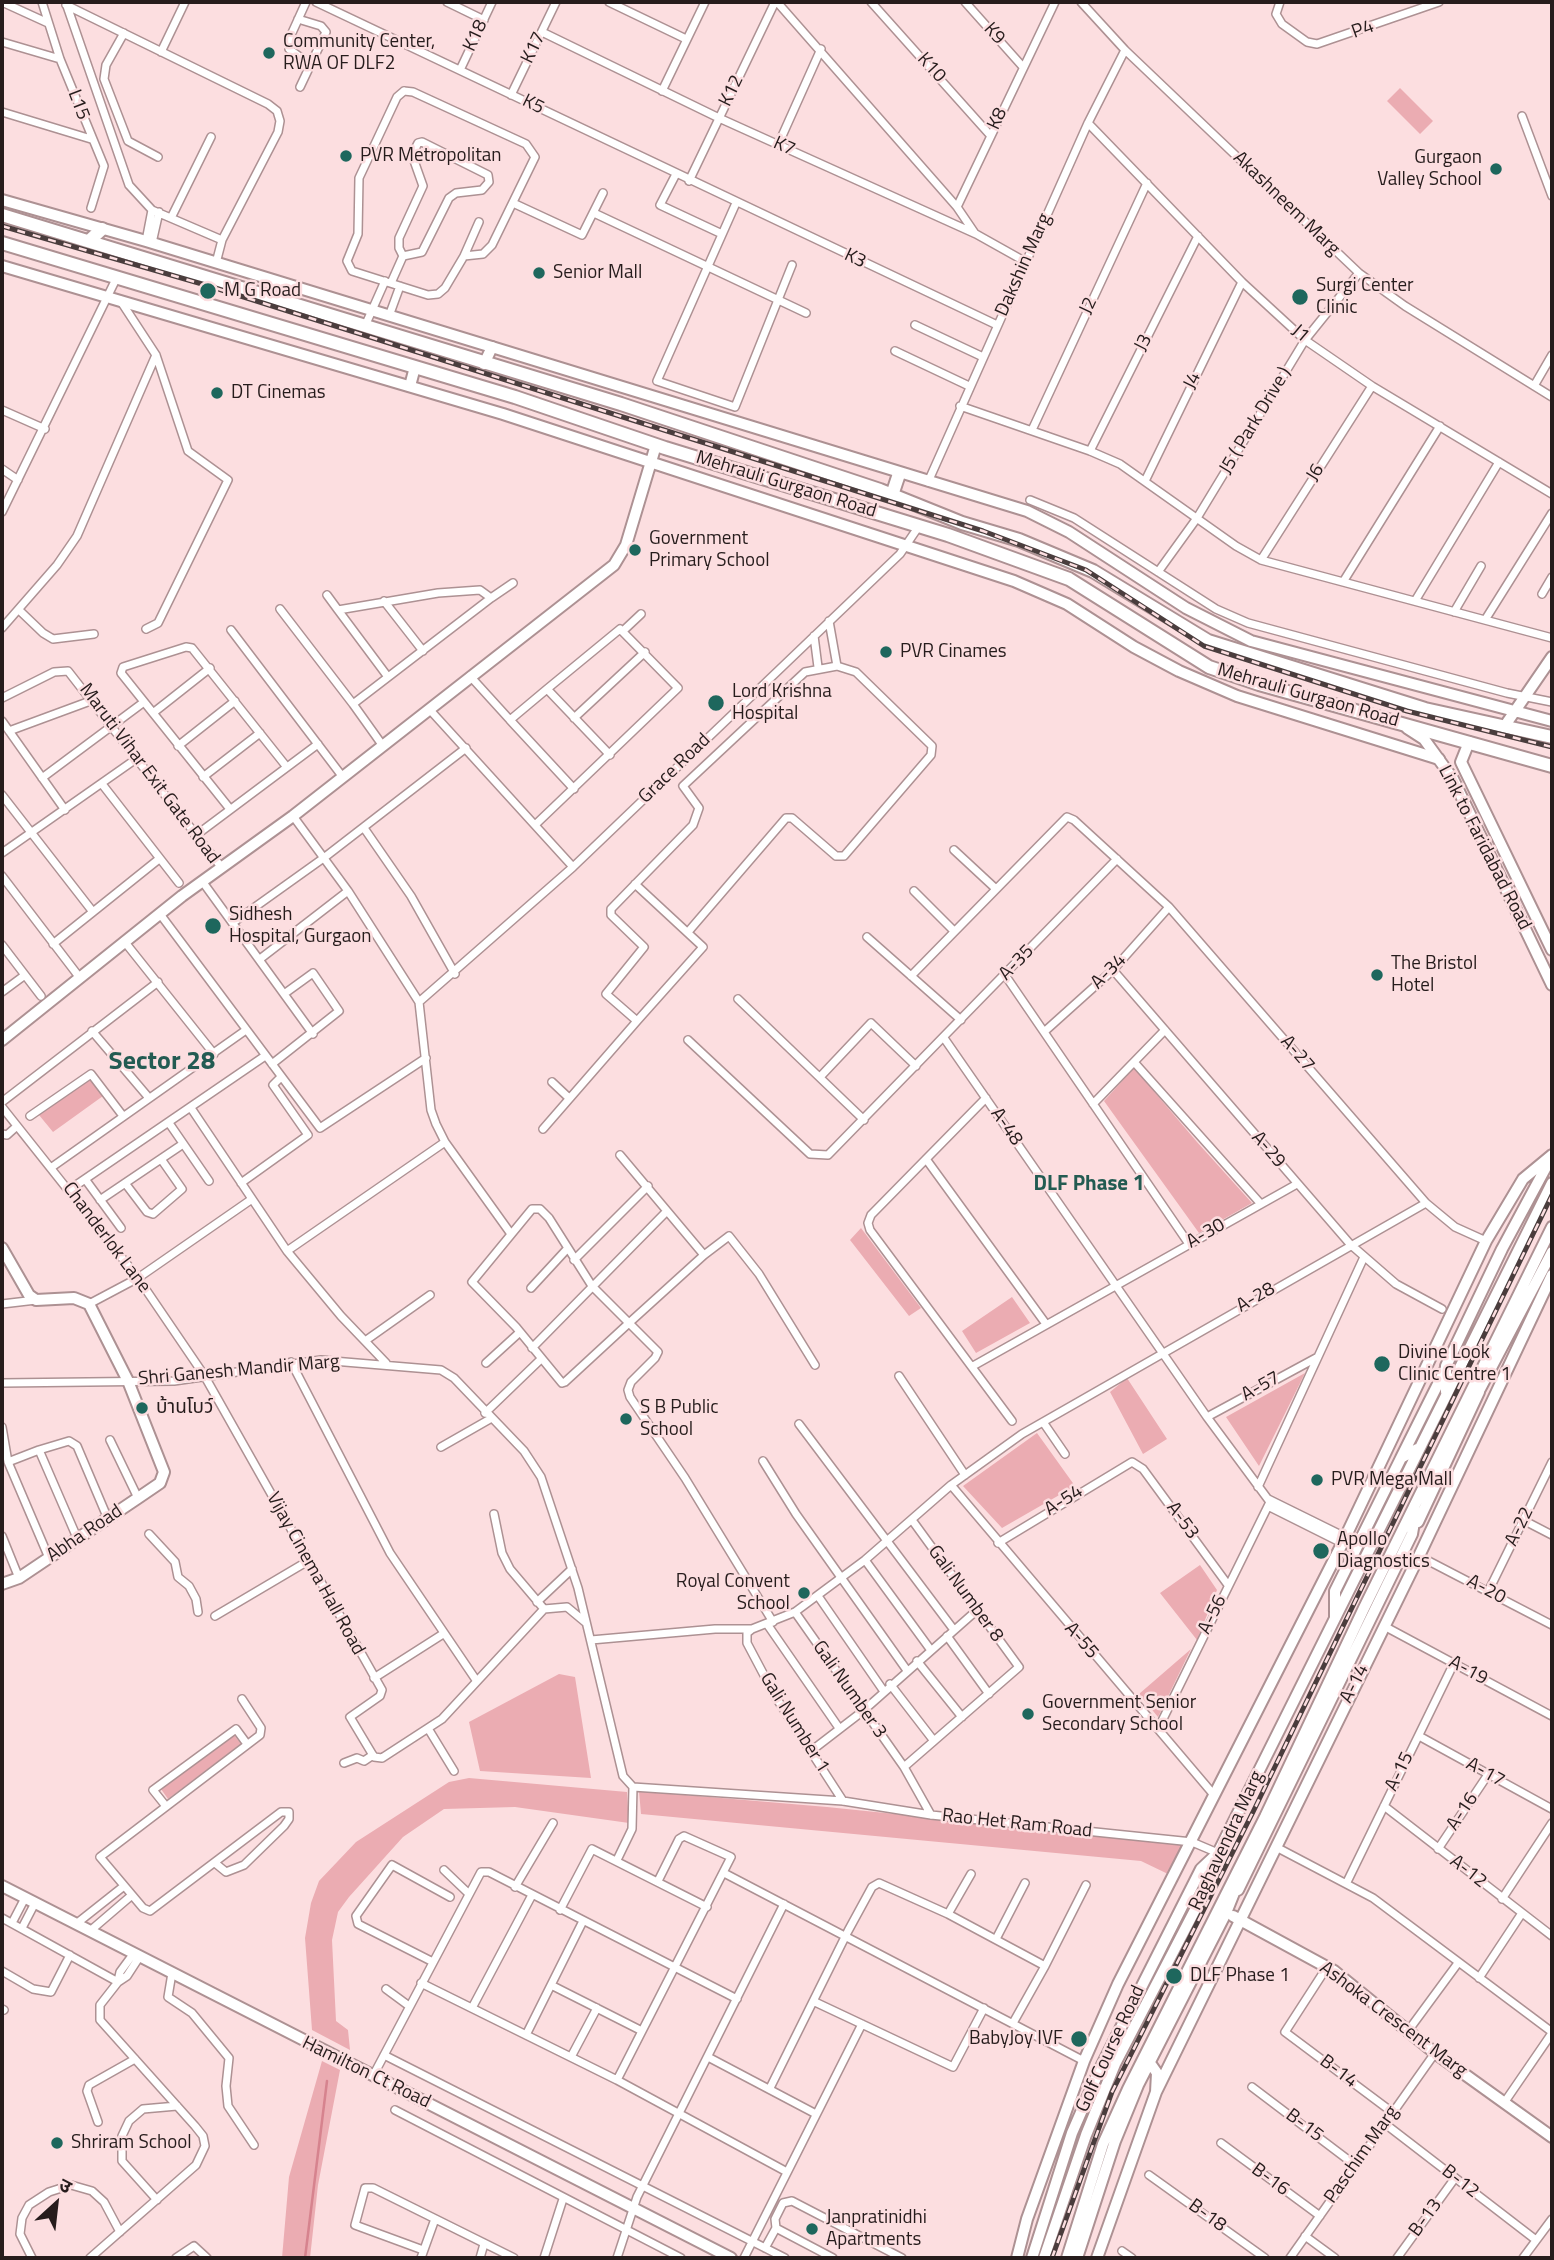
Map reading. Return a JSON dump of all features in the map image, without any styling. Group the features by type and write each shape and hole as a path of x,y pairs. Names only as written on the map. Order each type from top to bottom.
{"highway":[{"name":"Mehrauli Gurgaon Road","path":"2,215 621,404 892,495 962,523 1019,540 1093,571 1208,641 1425,709 1552,737"},
{"path":"89,241 102,229"},
{"name":"Mehrauli Gurgaon Road","path":"2,243 415,367 919,526 1069,579 1209,667 1259,684 1552,765"},
{"path":"808,490 815,470"},
{"path":"892,495 899,474"}],"street":[{"path":"2,2 48,23"},
{"name":"L15","path":"42,2 60,59 104,166 91,208"},
{"path":"162,52 185,2"},
{"path":"306,2 289,49 311,65"},
{"name":"K5","path":"316,2 713,192"},
{"path":"447,2 484,20"},
{"name":"K18","path":"460,70 492,2"},
{"name":"K17","path":"511,95 556,2"},
{"path":"609,2 686,39"},
{"path":"632,12 637,2"},
{"path":"662,91 705,2"},
{"path":"776,2 821,49 957,207 976,234"},
{"name":"K12","path":"689,181 776,2"},
{"name":"K10","path":"871,2 990,135"},
{"name":"K9","path":"965,2 1023,66"},
{"name":"K8","path":"957,207 1055,2"},
{"name":"Akashneem Marg","path":"1081,2 1125,50 1359,274 1552,397"},
{"name":"P4","path":"1280,2 1276,14 1282,24 1307,42 1326,43 1439,2"},
{"path":"66,4 124,175 139,199 155,211 222,240"},
{"path":"66,4 268,103 277,111 280,121 278,132 222,240 216,263"},
{"path":"298,19 321,26 326,32 300,87"},
{"name":"K7","path":"542,32 719,118 976,234 1026,262"},
{"path":"124,33 106,65 104,79 128,141 158,157"},
{"path":"2,42 60,59"},
{"path":"778,145 821,49"},
{"name":"Dakshin Marg","path":"928,482 1088,123 1125,50"},
{"path":"464,256 488,250 535,157 533,149 413,92 404,92 397,97 359,178 358,234 347,261 352,271 428,295 438,294 445,288 464,256 480,222"},
{"path":"2,112 91,139"},
{"path":"1522,116 1552,196"},
{"name":"J1","path":"1088,123 1242,282 1306,340 1372,386 1552,494"},
{"path":"171,218 211,137"},
{"path":"365,326 371,310 403,256 399,238 423,186 412,155 418,143 422,142 488,175 489,182 482,190 456,193 449,198 422,252 403,256"},
{"path":"676,174 660,205 722,234"},
{"name":"J2","path":"1032,430 1147,183"},
{"name":"K3","path":"713,192 998,325"},
{"path":"513,203 578,234 584,233 603,193"},
{"path":"2,200 149,242 899,474 977,495 1047,519 1186,608 1251,641 1552,722"},
{"path":"736,203 657,381 735,407 792,265"},
{"path":"149,242 155,211"},
{"path":"594,213 806,313"},
{"name":"J3","path":"1090,451 1198,236"},
{"path":"2,266 410,386 1039,589 1133,647 1237,696 1438,759"},
{"name":"J5 ( Park Drive )","path":"1158,572 1197,518 1306,340 1359,274"},
{"path":"2,512 45,429 117,276"},
{"name":"J4","path":"1144,481 1242,282"},
{"path":"389,316 400,286"},
{"path":"120,300 156,355 188,451 228,480 158,623 146,629"},
{"path":"915,325 983,357"},
{"path":"484,364 492,347"},
{"path":"895,351 969,386"},
{"path":"2,628 57,565 77,536 156,355"},
{"path":"1534,386 1552,355"},
{"path":"410,386 415,367"},
{"name":"J6","path":"1261,560 1372,386"},
{"path":"960,406 1120,464 1261,560 1552,638"},
{"path":"2,410 45,429"},
{"path":"1343,582 1440,426"},
{"path":"2,1040 124,941 293,816 619,559 656,445"},
{"path":"1415,601 1499,462"},
{"path":"2,469 18,480"},
{"path":"1030,500 1074,518 1216,609 1248,623 1552,702"},
{"path":"1485,620 1552,513"},
{"name":"Grace Road","path":"419,1002 455,974 573,867 907,546 919,526"},
{"path":"1454,612 1480,566"},
{"path":"1542,594 1552,577"},
{"path":"353,704 513,583"},
{"path":"338,610 384,601 480,590 491,598"},
{"path":"327,595 388,677"},
{"path":"384,601 423,651"},
{"path":"280,609 383,746"},
{"path":"19,610 48,637 61,639 94,634"},
{"path":"510,720 616,630 624,630 641,614"},
{"path":"829,621 837,666"},
{"path":"231,630 342,776"},
{"path":"536,825 681,686 624,630"},
{"path":"814,636 818,667"},
{"path":"230,809 121,673 126,665 186,647 197,652 286,766"},
{"path":"574,718 645,652"},
{"path":"1526,695 1552,657"},
{"path":"637,1021 606,994 644,947 610,912 698,817 696,801 683,786 808,669 837,666 858,673 932,746 931,755 844,856 836,856 792,818 782,820 688,932"},
{"path":"153,713 210,668"},
{"name":"Maruti Vihar Exit Gate Road","path":"2,698 61,670 74,676 222,868"},
{"path":"470,676 574,789"},
{"path":"547,689 610,755"},
{"path":"1504,727 1529,704 1526,695"},
{"path":"9,731 93,701"},
{"path":"178,746 235,701"},
{"path":"42,778 144,702"},
{"path":"430,710 573,867"},
{"path":"1519,730 1520,712"},
{"path":"2,721 65,810"},
{"name":"Link to Faridabad Road","path":"1400,723 1424,739 1453,779 1552,985"},
{"path":"203,777 260,733"},
{"name":"Link to Faridabad Road","path":"1469,742 1461,762 1552,950"},
{"path":"195,836 318,744"},
{"path":"234,922 364,828 466,748"},
{"path":"2,853 136,759"},
{"path":"102,784 179,883"},
{"path":"2,795 93,912"},
{"path":"293,816 325,857 419,1002 431,1110 445,1142 511,1234"},
{"name":"A-27","path":"996,889 1067,817 1169,907 1426,1203 1455,1227 1484,1240"},
{"path":"364,828 411,896 455,974"},
{"path":"911,975 996,889 954,850"},
{"path":"53,944 159,859"},
{"name":"A-35","path":"688,1040 810,1154 828,1156 1117,859"},
{"path":"2,877 80,978"},
{"path":"202,881 313,1034"},
{"path":"543,1129 703,949 635,884"},
{"path":"260,959 348,891"},
{"path":"914,891 954,931"},
{"name":"A-34","path":"1044,1032 1113,970 1169,907"},
{"path":"160,914 320,1128 426,1058"},
{"path":"867,937 961,1020"},
{"path":"124,941 214,1054"},
{"path":"2,945 41,996"},
{"name":"A-29","path":"1113,970 1350,1244 1396,1284 1442,1309"},
{"path":"272,1064 339,1012 313,973 284,994"},
{"path":"2,992 24,975"},
{"path":"1005,975 1189,1244"},
{"path":"2,1104 158,982"},
{"path":"738,999 864,1119"},
{"path":"820,1077 871,1023 916,1066"},
{"path":"52,1167 246,1030"},
{"path":"1093,1104 1165,1030"},
{"path":"92,1031 149,1098"},
{"name":"A-48","path":"944,1038 1162,1351"},
{"path":"69,1190 265,1056"},
{"path":"1134,1062 1260,1203"},
{"path":"30,1116 91,1074 124,1116"},
{"path":"241,1183 308,1135 273,1085 274,1080 281,1077"},
{"path":"552,1082 569,1098"},
{"path":"986,1098 926,1158 868,1223 870,1230 1012,1421"},
{"name":"Chanderlok Lane","path":"2,1104 138,1278 204,1375"},
{"path":"191,1108 287,1251 387,1363"},
{"path":"169,1123 209,1181"},
{"path":"2,1134 7,1135 17,1126"},
{"path":"287,1251 445,1142"},
{"path":"100,1200 183,1144"},
{"path":"620,1155 704,1255"},
{"path":"1017,2258 1027,2219 1084,2061 1118,1984 1344,1541 1484,1240 1523,1180 1552,1155"},
{"path":"1335,1620 1335,1591 1502,1249 1552,1155"},
{"path":"926,1158 1046,1324"},
{"path":"125,1183 147,1212 153,1214 182,1189 161,1159"},
{"path":"85,1179 121,1228"},
{"name":"Raghavendra Marg","path":"1044,2258 1086,2135 1115,2064 1211,1879 1218,1853 1417,1449 1552,1183"},
{"name":"A-30","path":"973,1366 1297,1184"},
{"path":"574,1261 648,1186"},
{"path":"89,1304 138,1278 252,1199"},
{"name":"A-28","path":"752,1629 795,1612 818,1596 889,1540 951,1485 1022,1434 1162,1351 1426,1203"},
{"path":"815,1364 759,1274 731,1237 727,1237 704,1255 629,1323 565,1382 560,1382 520,1332 472,1282 536,1208 549,1218 592,1286 629,1323 657,1352 655,1358 631,1382 628,1390 630,1397 685,1478 770,1623 839,1728"},
{"path":"532,1348 666,1212"},
{"path":"1455,1422 1552,1227"},
{"path":"2,1248 29,1294 36,1300"},
{"path":"531,1288 567,1249"},
{"path":"1455,1422 1479,1392 1520,1328 1552,1252"},
{"path":"1258,1487 1364,1257"},
{"name":"A-14","path":"1097,2258 1156,2092 1419,1556 1520,1328 1552,1275"},
{"path":"365,1341 430,1295"},
{"path":"2,1304 74,1298 89,1304 128,1381"},
{"path":"486,1363 520,1332"},
{"path":"1162,1351 1269,1502 1344,1541 1359,1544"},
{"name":"A-57","path":"1207,1417 1316,1358"},
{"path":"441,1447 488,1416 540,1360"},
{"path":"291,1362 390,1553 476,1680"},
{"name":"Shri Ganesh Mandir Marg","path":"2,1383 174,1381 291,1362 387,1363 441,1370 454,1378 533,1463 572,1569 623,1776 633,1787"},
{"path":"1446,1366 1446,1394"},
{"name":"Vijay Cinema Hall Road","path":"204,1375 382,1694 352,1715 350,1720 375,1757"},
{"path":"899,1376 965,1475"},
{"name":"Abha Road","path":"2,1584 19,1578 78,1540 163,1477 128,1381"},
{"path":"1238,1889 1479,1392"},
{"path":"1042,1422 1065,1454"},
{"name":"Raghavendra Marg","path":"1067,2258 1103,2144 1128,2089 1316,1711 1455,1422"},
{"path":"799,1424 867,1519 889,1540 989,1694 904,1767"},
{"path":"2,1427 8,1462 48,1558"},
{"path":"110,1440 138,1498"},
{"path":"8,1462 69,1441 77,1446 108,1519"},
{"path":"1401,1458 1417,1449"},
{"path":"39,1450 78,1540"},
{"path":"763,1461 906,1669"},
{"name":"A-54","path":"998,1543 1132,1462"},
{"name":"A-53","path":"1132,1462 1143,1469 1228,1585"},
{"name":"A-22","path":"1488,1591 1552,1462"},
{"name":"A-55","path":"951,1485 1214,1795"},
{"path":"1412,1534 1418,1498"},
{"name":"A-56","path":"1158,1729 1269,1502"},
{"path":"494,1514 502,1553 510,1569 544,1609"},
{"name":"Gali Number 8","path":"912,1520 1019,1667 989,1694"},
{"path":"1523,1520 1552,1535"},
{"path":"149,1534 175,1562 178,1577 189,1586 196,1598 198,1612"},
{"path":"2,1536 19,1578"},
{"name":"A-20","path":"1419,1556 1552,1625"},
{"path":"865,1560 930,1649"},
{"path":"215,1616 308,1561"},
{"path":"537,1602 572,1569"},
{"path":"818,1596 883,1690"},
{"path":"344,1763 356,1758 364,1761 375,1757 429,1730 459,1703 476,1680 544,1609 567,1607 587,1625"},
{"path":"811,1751 863,1712 906,1669 976,1611"},
{"name":"Gali Number 3","path":"795,1612 904,1767 931,1815"},
{"name":"A-19","path":"1384,1626 1552,1716"},
{"path":"591,1640 715,1629 752,1629"},
{"name":"Gali Number 1","path":"752,1629 747,1633 747,1643 775,1696 843,1801"},
{"path":"374,1678 443,1634"},
{"path":"917,1661 962,1717"},
{"name":"A-15","path":"1347,1882 1454,1663"},
{"path":"890,1684 934,1741"},
{"path":"1316,1711 1336,1688"},
{"path":"215,1863 226,1872 244,1865 284,1826 289,1819 289,1812 281,1812 215,1863 156,1910 143,1908 100,1857 164,1805 260,1735 261,1728 242,1699"},
{"path":"164,1805 153,1790 236,1729 247,1744"},
{"path":"429,1730 454,1771"},
{"name":"A-17","path":"1419,1736 1487,1776 1552,1809"},
{"name":"A-16","path":"1438,1849 1487,1776"},
{"path":"617,1860 632,1829 633,1787"},
{"name":"Rao Het Ram Road","path":"633,1787 843,1801 931,1815 1192,1842 1218,1853"},
{"name":"A-12","path":"1384,1806 1552,1936"},
{"path":"515,1887 553,1823"},
{"path":"1502,1899 1552,1823"},
{"path":"617,2080 730,1861 729,1854 684,1836 658,1881"},
{"path":"1276,1847 1347,1882 1401,1919 1552,2033 1504,2103"},
{"path":"560,1910 592,1849 707,1907"},
{"name":"Golf Course Road","path":"1032,2258 1072,2133 1116,2034 1201,1868 1218,1853"},
{"path":"433,1962 358,1924 356,1916 392,1865 450,1897"},
{"name":"Golf Course Road","path":"1077,2258 1115,2141 1150,2063 1238,1889 1239,1867"},
{"path":"444,1870 468,1893"},
{"path":"373,2076 481,1872 489,1872 737,1998"},
{"path":"724,1873 1084,2061"},
{"path":"948,1914 971,1874"},
{"path":"770,2088 872,1887 879,1883 948,1914 1045,1966"},
{"path":"996,1939 1025,1883"},
{"path":"1013,2023 1086,1885"},
{"name":"Hamilton Ct Road","path":"2,1886 731,2258"},
{"path":"76,1924 124,1886"},
{"path":"90,1931 132,1895"},
{"path":"472,2008 532,1895"},
{"path":"12,1923 30,1900"},
{"path":"22,1928 30,1900"},
{"path":"617,2258 643,2185 784,1904"},
{"name":"Ashoka Crescent Marg","path":"1226,1913 1327,1967 1435,2053 1552,2137"},
{"path":"1479,1978 1522,1913"},
{"path":"2,1918 118,1982"},
{"path":"526,2035 583,1921"},
{"path":"90,2258 196,2165 205,2146 202,2136 177,2106 100,2020 98,2013 118,1982 127,1976 137,1954"},
{"path":"2,1971 33,1989 51,1992 70,1955"},
{"path":"1408,2031 1458,1963"},
{"name":"B-14","path":"1327,1967 1285,2032 1392,2112"},
{"path":"172,1973 168,1997 192,2013 229,2058 226,2086 228,2106 254,2145"},
{"path":"421,1983 617,2080 787,2172"},
{"path":"551,1985 642,2031"},
{"path":"386,1989 410,2006"},
{"path":"815,2002 953,2067 984,2008"},
{"path":"571,2057 597,2008"},
{"path":"744,2258 862,2024"},
{"name":"Paschim Marg","path":"1290,2258 1435,2053"},
{"path":"384,2055 785,2258"},
{"path":"708,2057 816,2114"},
{"path":"98,2122 87,2091 89,2085 135,2059"},
{"path":"1150,2063 1157,2073 1156,2092"},
{"name":"B-15","path":"1252,2087 1355,2165"},
{"path":"157,2200 122,2161 122,2136 129,2121 144,2109 177,2106"},
{"path":"395,2110 681,2258"},
{"name":"B-12","path":"1384,2123 1536,2240"},
{"name":"B-16","path":"1221,2143 1320,2216"},
{"name":"B-18","path":"1149,2175 1265,2258"},
{"name":"B-13","path":"1397,2258 1455,2178"},
{"path":"32,2258 20,2234 22,2218 29,2205 49,2192 71,2185 92,2191 104,2202 120,2232"},
{"path":"435,2219 422,2254 355,2225 363,2190 373,2188 514,2258"},
{"path":"544,2258 563,2199"},
{"path":"765,2248 776,2228 775,2218 783,2203 792,2201 902,2258"},
{"path":"1027,2219 1042,2224"},
{"path":"1523,2258 1552,2219"},
{"path":"776,2228 833,2258"},
{"path":"1305,2236 1335,2258"},
{"path":"480,2258 485,2244"},
{"path":"176,2258 194,2246 207,2258"},
{"path":"1122,2251 1132,2258"}],"shaded area":[{"path":"1400,88 1433,121 1420,134 1387,101"},
{"path":"1134,1068 1252,1203 1199,1233 1104,1101"},
{"path":"90,1077 103,1096 53,1132 39,1115"},
{"path":"861,1228 921,1308 909,1316 850,1240"},
{"path":"1012,1297 1030,1323 976,1353 962,1331"},
{"path":"1305,1373 1259,1466 1226,1417"},
{"path":"1127,1378 1167,1439 1143,1454 1110,1392"},
{"path":"1037,1433 1075,1486 1002,1528 963,1486"},
{"path":"1200,1565 1217,1590 1197,1640 1160,1593"},
{"path":"1191,1649 1158,1717 1139,1694"},
{"path":"559,1674 575,1677 591,1778 480,1771 469,1722"},
{"path":"234,1735 241,1744 168,1799 161,1789"},
{"path":"469,1778 627,1792 629,1823 515,1807 444,1809 403,1837 338,1912 332,1940 336,2021 348,2030 350,2050 312,2030 305,1938 311,1903 319,1881 356,1842 449,1782"},
{"path":"639,1791 827,1807 1187,1844 1168,1874 1141,1861 641,1814"},
{"path":"322,2061 340,2070 318,2185 310,2258 282,2258 289,2177"}],"waterway":[{"path":"305,2258 327,2081"}],"railway":[{"path":"2,226 209,286 983,531 1086,570 1204,646 1407,711 1552,747"},
{"path":"1052,2258 1112,2092 1253,1812 1552,1195"}],"place":[{"name":"Community Center, RWA OF DLF2","path":"269,53"},
{"name":"PVR Metropolitan","path":"346,156"},
{"name":"Gurgaon Valley School","path":"1496,169"},
{"name":"Senior Mall","path":"539,273"},
{"name":"M G Road","path":"208,291"},
{"name":"Surgi Center Clinic","path":"1300,297"},
{"name":"DT Cinemas","path":"217,393"},
{"name":"Government Primary School","path":"635,550"},
{"name":"PVR Cinames","path":"886,652"},
{"name":"Lord Krishna Hospital","path":"716,703"},
{"name":"Sidhesh Hospital, Gurgaon","path":"213,926"},
{"name":"The Bristol Hotel","path":"1377,975"},
{"name":"Divine Look Clinic Centre 1","path":"1382,1364"},
{"name":"บ้านโบว์","path":"142,1408"},
{"name":"S B Public School","path":"626,1419"},
{"name":"PVR Mega Mall","path":"1317,1480"},
{"name":"Apollo Diagnostics","path":"1321,1551"},
{"name":"Royal Convent School","path":"804,1593"},
{"name":"Government Senior Secondary School","path":"1028,1714"},
{"name":"DLF Phase 1","path":"1174,1976"},
{"name":"BabyJoy IVF","path":"1079,2039"},
{"name":"Shriram School","path":"57,2143"},
{"name":"Janpratinidhi Apartments","path":"812,2229"}],"district":[{"name":"Sector 28","path":"162,1063"},
{"name":"DLF Phase 1","path":"1089,1185"}]}
